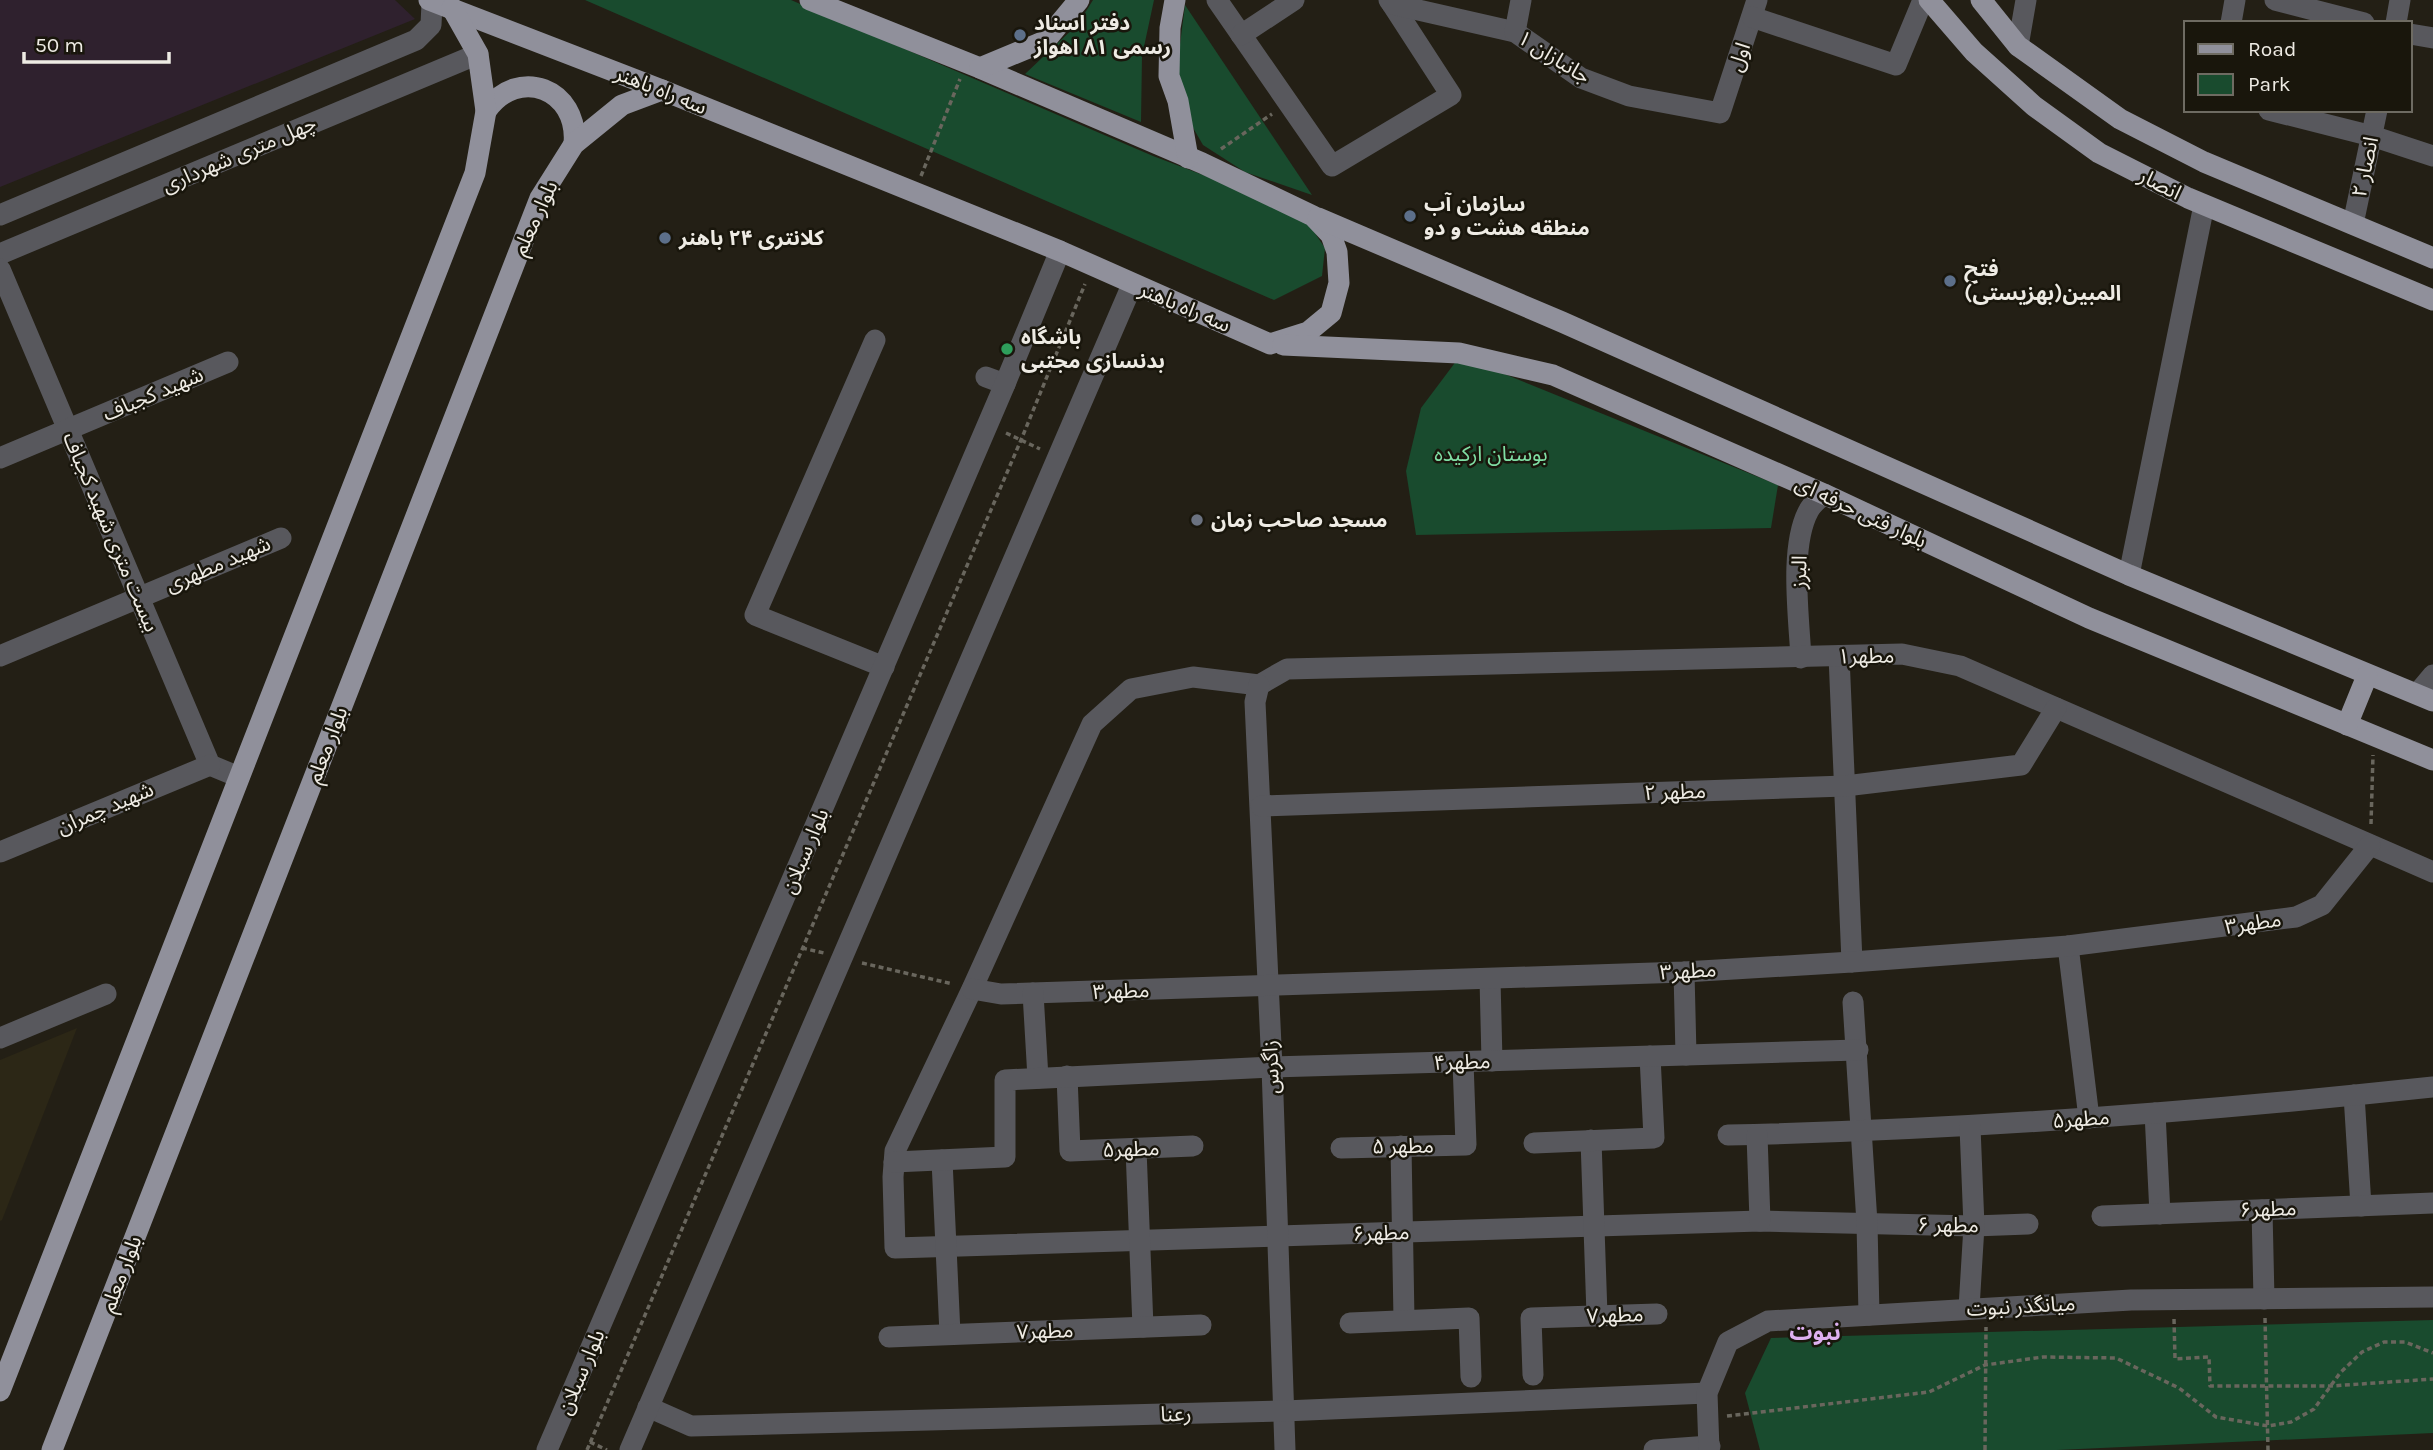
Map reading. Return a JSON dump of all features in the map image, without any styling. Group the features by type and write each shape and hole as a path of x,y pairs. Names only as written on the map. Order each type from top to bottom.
{"main road":[{"path":"810,0 973,65 1195,160 1313,216 1575,328 2129,576 2425,698"},
{"path":"973,65 1045,41 1079,0"},
{"path":"1175,0 1170,28 1169,76 1195,160"},
{"name":"انصار","path":"1929,0 1974,52 2034,106 2099,153 2204,205 2433,300"},
{"name":"انصار","path":"1981,0 2018,46 2120,119 2204,162 2433,258"},
{"path":"0,1391 475,173 486,111 478,54 438,3"},
{"name":"سه راه باهنر","path":"438,3 662,90 1060,251 1270,344"},
{"path":"486,111 492,102 508,91 527,86 547,90 564,103 570,113 574,123 574,144"},
{"name":"بلوار معلم","path":"52,1450 540,198 574,144 622,104 662,90"},
{"path":"1270,344 1308,332 1331,313 1339,283 1337,252 1331,235 1313,216"},
{"name":"بلوار فنی حرفه ای","path":"1270,344 1459,353 1553,375 1824,494 2089,618 2433,760"},
{"path":"2347,724 2367,676"}],"street":[{"path":"1217,0 1332,166 1451,94 1390,2"},
{"path":"1241,35 1294,0"},
{"path":"1515,32 1521,0"},
{"path":"1755,8 1896,65 1923,0"},
{"path":"2018,46 2026,0"},
{"path":"2231,21 2235,0"},
{"path":"2276,0 2356,21"},
{"path":"2396,21 2400,0"},
{"name":"جانبازان ۱","path":"1390,2 1515,32 1581,78 1629,96 1720,113"},
{"path":"0,215 416,40 431,25 438,3"},
{"name":"اول","path":"1720,113 1755,8"},
{"path":"2412,34 2433,38"},
{"name":"چهل متری شهرداری","path":"0,254 478,54"},
{"path":"2277,112 2372,136 2433,156"},
{"name":"انصار ۲","path":"2353,225 2377,112"},
{"path":"2129,576 2204,205"},
{"name":"بلوار سبلان","path":"547,1450 1006,384 1060,251"},
{"name":"بیست متری شهید کجباف","path":"0,269 209,765"},
{"path":"630,1450 1132,285"},
{"path":"875,340 755,615 884,667"},
{"name":"شهید کجباف","path":"0,458 228,362"},
{"path":"985,377 1006,384"},
{"name":"البرز","path":"1801,658 1797,576 1801,532 1810,509 1824,494"},
{"name":"شهید مطهری","path":"0,656 281,538"},
{"name":"مطهر۱","path":"1259,685 1287,668 1902,654 1960,666 2433,873"},
{"path":"1839,656 1852,962"},
{"path":"2425,698 2433,675"},
{"path":"950,1334 942,1160 894,1163 895,1151 1092,724 1131,689 1193,677 1259,685"},
{"name":"زاگرس","path":"1259,685 1255,702 1272,1068 1285,1450"},
{"name":"مطهر ۲","path":"1261,806 1845,786 2021,765 2056,708"},
{"path":"209,765 239,777"},
{"name":"شهید چمران","path":"0,852 209,765"},
{"name":"مطهر۳","path":"972,989 1001,994 1684,972 2068,946 2296,917 2322,905 2370,845"},
{"path":"2068,946 2089,1118"},
{"path":"1684,972 1686,1055"},
{"path":"1490,979 1492,1061"},
{"path":"1033,993 1038,1078"},
{"path":"0,1038 106,994"},
{"path":"1853,1002 1870,1315"},
{"name":"مطهر۴","path":"942,1160 1006,1157 1005,1080 1272,1068 1857,1050"},
{"path":"1534,1143 1654,1138 1650,1056"},
{"name":"مطهر ۵","path":"1341,1148 1466,1145 1463,1062"},
{"name":"مطهر۵","path":"1067,1076 1070,1152 1193,1146"},
{"name":"مطهر۵","path":"1728,1135 1970,1127 2433,1087"},
{"path":"2354,1095 2361,1206"},
{"path":"2155,1113 2160,1214"},
{"path":"1970,1127 1977,1308"},
{"path":"1757,1135 1760,1221"},
{"path":"1591,1140 1597,1315"},
{"path":"1401,1146 1404,1320"},
{"path":"1136,1149 1143,1327"},
{"name":"مطهر۶","path":"894,1163 895,1248 1760,1221 1867,1223"},
{"name":"مطهر۶","path":"2102,1216 2433,1203"},
{"path":"2262,1210 2264,1298"},
{"name":"مطهر ۶","path":"1867,1223 1974,1226 2028,1224"},
{"name":"میانگذر نبوت","path":"1711,1449 1707,1393 1728,1342 1768,1321 2174,1299 2433,1297"},
{"name":"مطهر۷","path":"1533,1375 1531,1318 1657,1314"},
{"path":"1350,1323 1469,1318 1471,1377"},
{"name":"مطهر۷","path":"890,1337 1201,1325"},
{"name":"رعنا","path":"648,1407 691,1426 1284,1411 1707,1393"},
{"path":"1654,1450 1711,1449"}],"path":[{"path":"914,194 973,65"},
{"path":"1195,160 1288,103"},
{"path":"587,1450 1021,440 1093,265"},
{"path":"988,425 1057,457"},
{"path":"2370,845 2374,735"},
{"path":"802,948 972,989"},
{"path":"2264,1298 2269,1450"},
{"path":"2174,1299 2175,1359 2209,1357 2210,1387 2331,1386 2433,1379"},
{"path":"1977,1308 1986,1365 1985,1450"},
{"path":"1708,1418 1928,1392 1986,1365 2043,1357 2116,1358 2179,1388 2216,1418 2268,1426 2291,1422 2314,1409 2362,1352 2384,1342 2405,1342 2433,1353"},
{"path":"590,1442 607,1450"}],"shaded area":[{"path":"0,0 395,0 415,19 0,187"},
{"path":"77,1028 2,1220 0,1221 0,1060"}],"green space":[{"path":"585,0 791,0 1153,156 1232,186 1308,223 1325,248 1322,276 1274,300"},
{"path":"1093,0 1154,0 1142,56 1141,122 1025,74 1078,24"},
{"path":"1185,5 1312,195 1245,172 1203,145 1185,114 1176,76"},
{"name":"بوستان ارکیده","path":"1460,356 1778,485 1771,528 1416,535 1406,471 1421,408"},
{"path":"2433,1320 2433,1433 2057,1450 1760,1450 1745,1393 1771,1338"}],"place":[{"name":"دفتر اسناد رسمی ۸۱ اهواز","path":"1020,35"},
{"name":"سازمان آب منطقه هشت و دو","path":"1410,216"},
{"name":"کلانتری ۲۴ باهنر","path":"665,238"},
{"name":"فتح المبین(بهزیستی)","path":"1950,281"},
{"name":"باشگاه بدنسازی مجتبی","path":"1007,349"},
{"name":"مسجد صاحب زمان","path":"1197,520"}],"district":[{"name":"نبوت","path":"1815,1332"}]}
